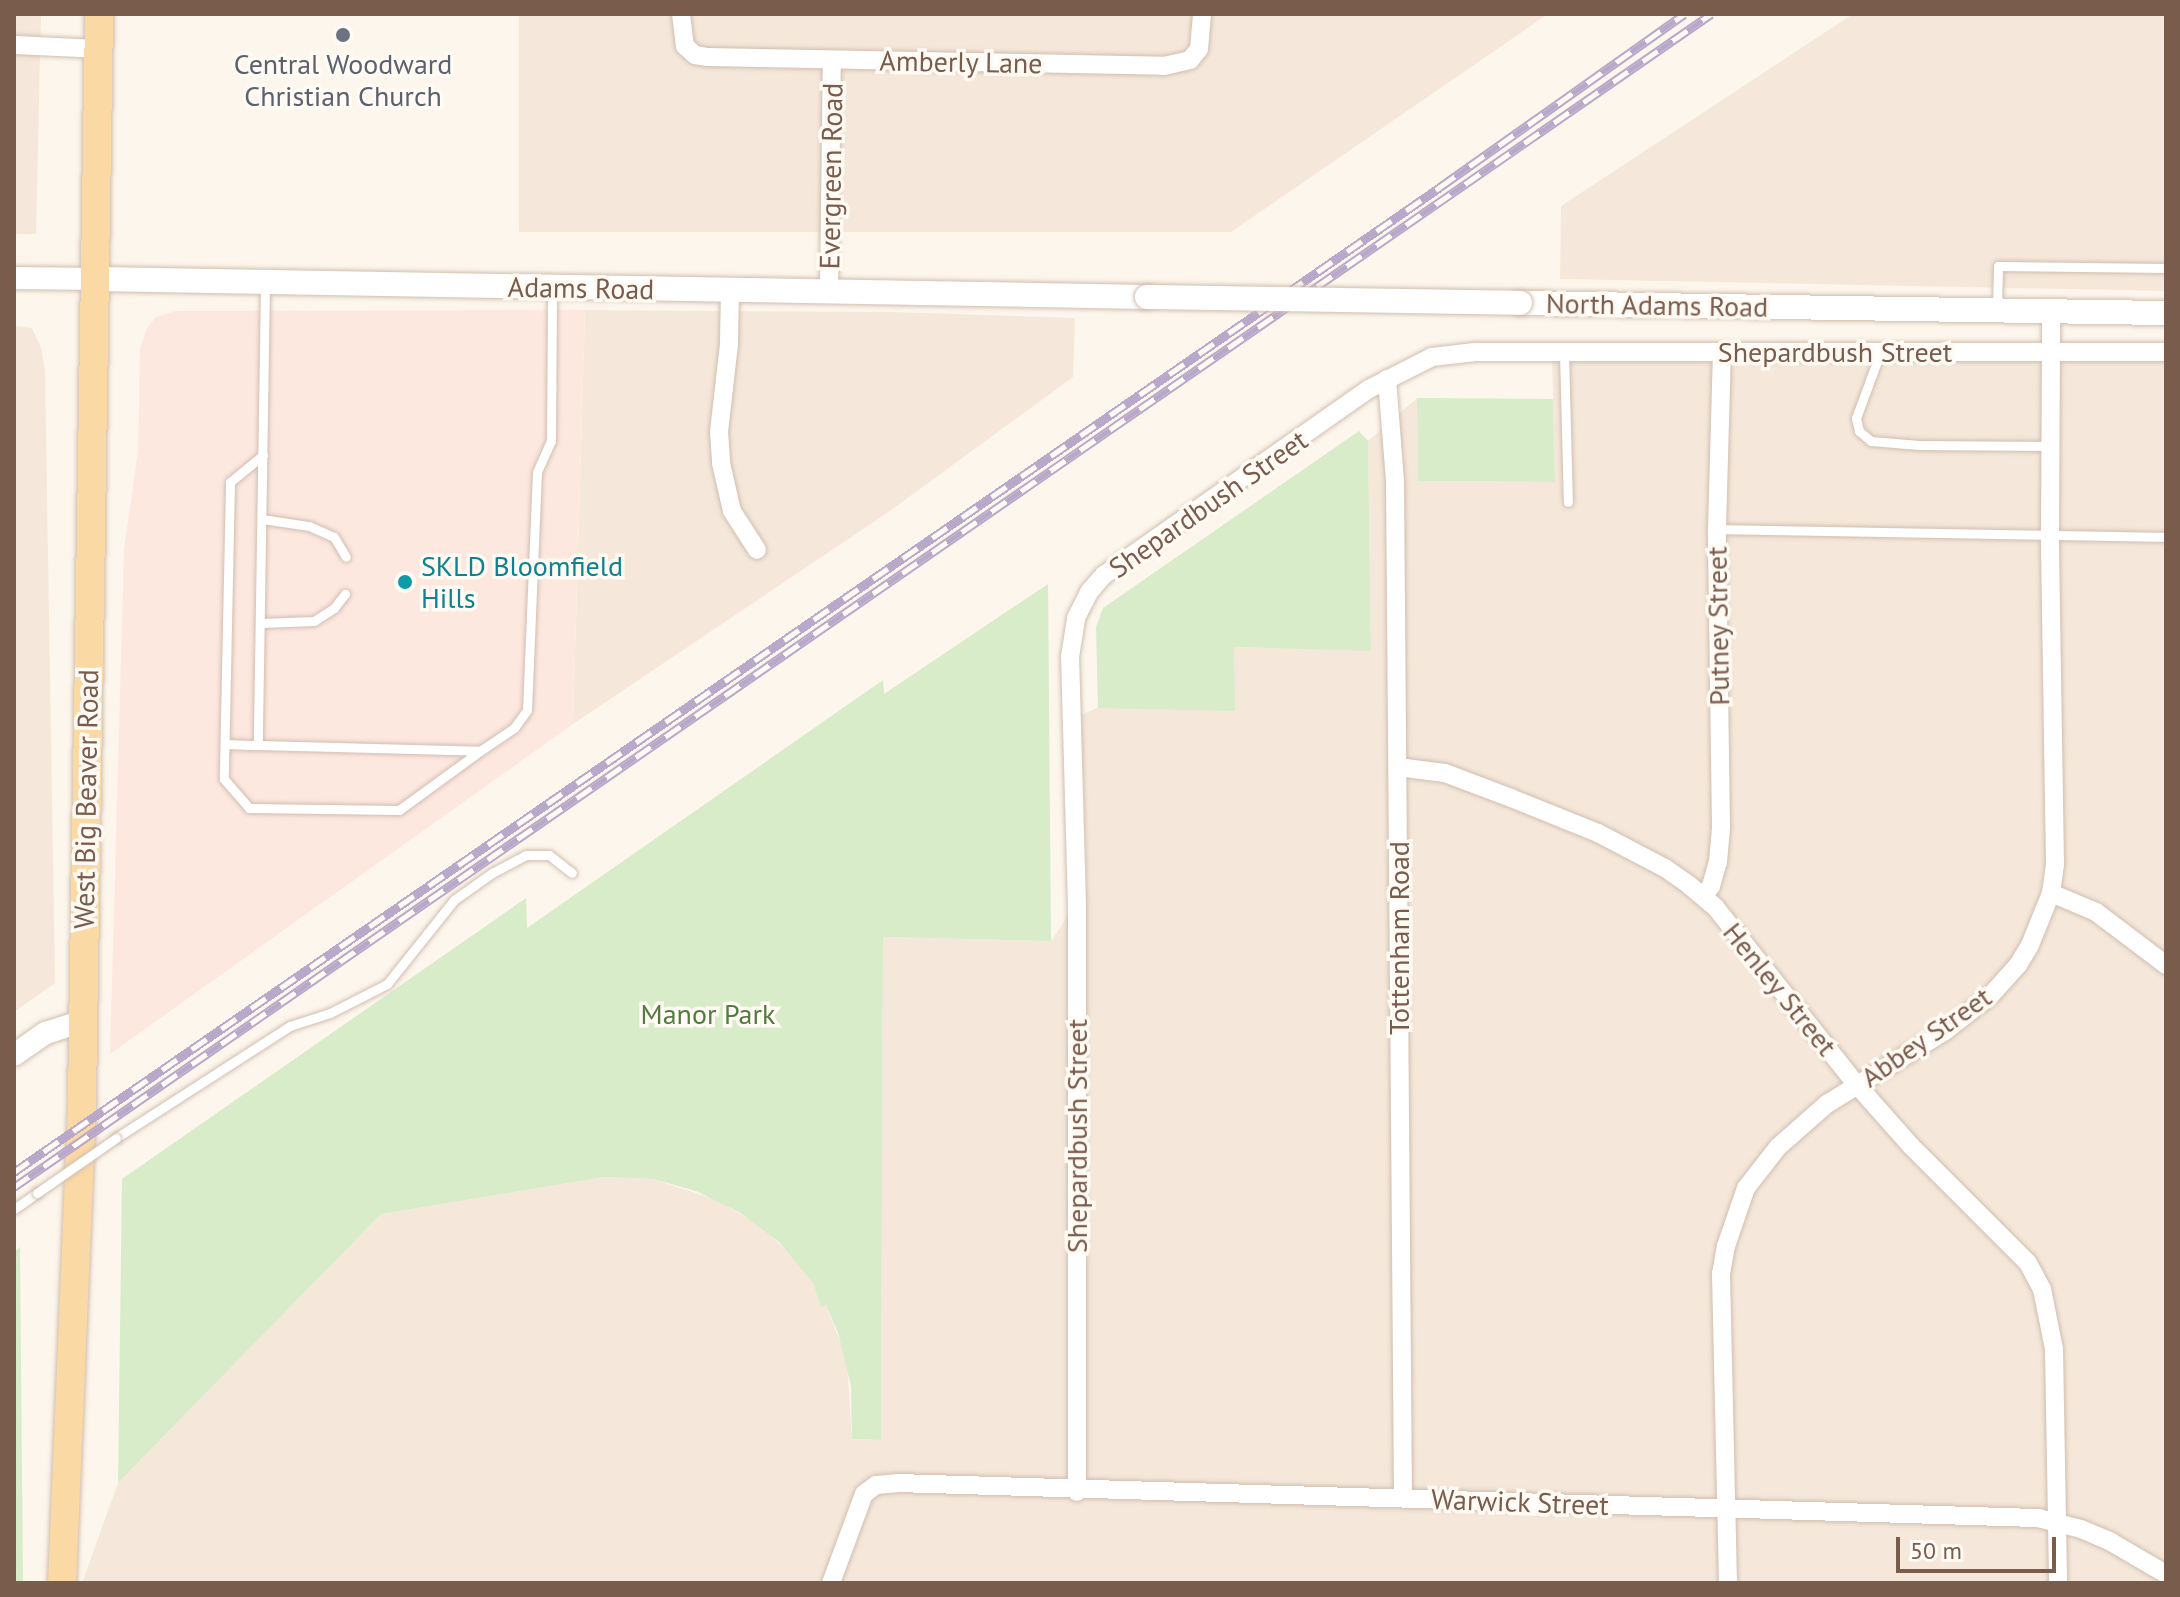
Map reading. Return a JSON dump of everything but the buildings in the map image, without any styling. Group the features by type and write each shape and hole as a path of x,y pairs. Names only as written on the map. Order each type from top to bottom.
{"main road":[{"name":"West Big Beaver Road","path":"62,1583 83,1021 99,14"},
{"name":"Adams Road","path":"97,279 1147,297"},
{"name":"North Adams Road","path":"1147,297 2166,313"}],"street":[{"name":"Amberly Lane","path":"681,14 685,46 695,55 708,57 1177,65 1190,60 1199,49 1202,14"},
{"path":"14,45 98,49"},
{"name":"Evergreen Road","path":"829,292 832,61"},
{"name":"Adams Road","path":"14,278 97,279"},
{"path":"730,290 729,344 719,432 721,463 732,511 757,550"},
{"name":"Abbey Street","path":"1728,1583 1721,1274 1734,1217 1746,1188 1778,1147 1827,1104 1945,1031 2006,980 2038,930 2051,893 2055,865 2050,534 2051,311"},
{"name":"Putney Street","path":"1703,896 1711,886 1718,862 1721,828 1717,529 1722,352"},
{"name":"Shepardbush Street","path":"1077,1492 1077,906 1070,657 1076,618 1089,592 1104,575 1387,379 1420,361 1452,354 2166,352"},
{"name":"Tottenham Road","path":"1387,379 1395,481 1403,1498"},
{"name":"Henley Street","path":"1398,767 1445,773 1598,833 1665,868 1703,896 1857,1085 1940,1176 2028,1263 2042,1289 2054,1349 2058,1583"},
{"path":"2051,893 2096,912 2166,965"},
{"path":"14,1055 46,1033 83,1021"},
{"name":"Warwick Street","path":"831,1583 864,1494 876,1485 897,1483 1077,1492 1403,1498 2038,1518 2059,1522 2111,1542 2166,1574"}],"lane":[{"path":"1997,310 1998,266 2166,268"},
{"path":"258,745 265,281"},
{"path":"263,455 230,482 224,779 249,808 399,810 514,728 527,710 537,472 551,441 552,287"},
{"path":"1877,351 1876,364 1856,418 1859,431 1871,441 1919,445 2050,446"},
{"path":"1564,353 1568,502"},
{"path":"262,519 309,526 334,537 346,557"},
{"path":"1717,529 2166,537"},
{"path":"260,623 314,621 334,608 345,594"},
{"path":"225,744 480,751"},
{"path":"14,1209 116,1138 290,1026 330,1013 387,984 454,900 492,873 526,855 549,855 572,873"}],"shaded area":[{"path":"14,14 41,14 36,234 14,234"},
{"path":"519,14 1548,14 1231,232 519,232"},
{"path":"1853,14 2166,14 2166,291 1560,279 1561,206"},
{"path":"585,310 893,312 1075,318 1073,377 887,513 573,724"},
{"path":"585,310 573,724 110,1054 124,549 138,451 140,349 147,328 156,317 175,311"},
{"path":"14,326 32,328 41,348 45,370 55,983 14,1012"},
{"path":"2166,357 2166,1583 82,1583 118,1483 381,1214 605,1177 653,1179 717,1200 762,1227 798,1262 813,1283 821,1306 826,1305 847,1360 852,1439 881,1440 883,937 1051,941 1087,888 1081,715 1234,647 1371,650 1368,441 1417,398 1418,481 1555,482 1552,359"}],"green space":[{"path":"1417,398 1553,399 1555,482 1418,481"},
{"path":"1359,431 1368,441 1371,651 1234,647 1235,711 1098,708 1096,627 1103,608"},
{"name":"Manor Park","path":"1048,584 1051,941 883,937 881,1440 852,1439 851,1386 838,1333 826,1305 821,1307 813,1283 779,1242 739,1212 696,1191 653,1179 605,1177 381,1214 118,1483 122,1179 526,898 527,928 883,680 884,694"},
{"path":"20,1247 23,1583 14,1583 14,1252"}],"railway":[{"path":"14,1172 1440,187 1684,14"},
{"path":"14,1187 1711,14"}],"place":[{"name":"Central Woodward Christian Church","path":"343,35"},
{"name":"SKLD Bloomfield Hills","path":"405,582"}]}
